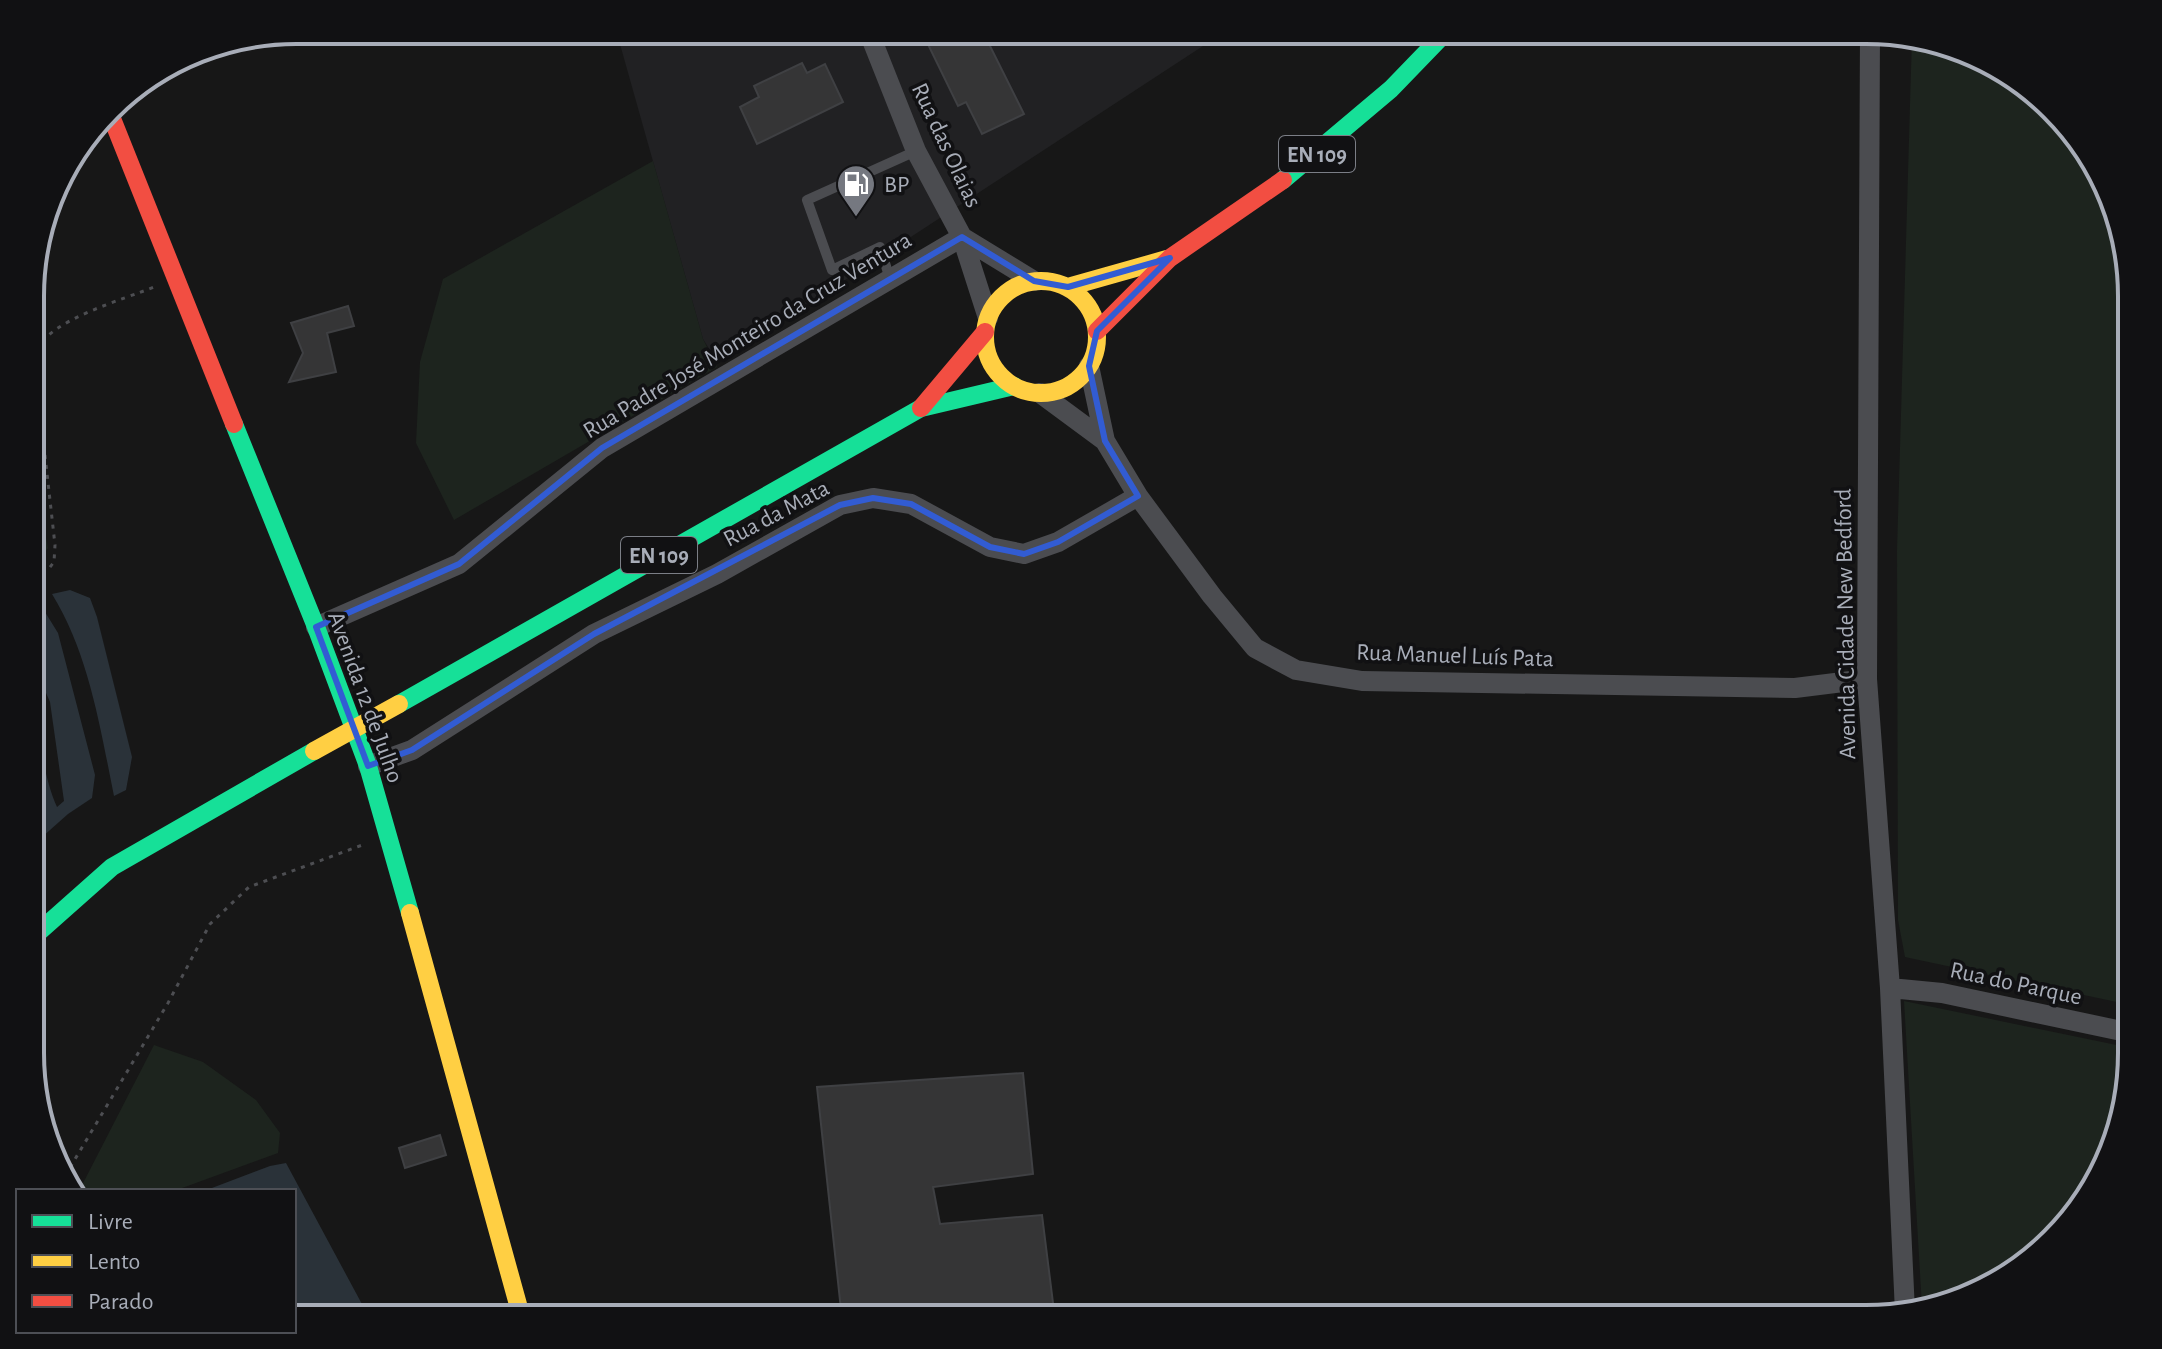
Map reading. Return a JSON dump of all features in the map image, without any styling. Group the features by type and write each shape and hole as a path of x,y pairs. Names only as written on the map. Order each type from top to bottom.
{"main road":[{"name":"EN 109","path":"1170,258 1297,170 1391,89 1434,44"},
{"name":"Avenida 12 de Julho","path":"114,123 316,627 368,766 449,1047 518,1305"},
{"path":"1068,287 1170,258"},
{"path":"1097,331 1170,258"},
{"path":"921,408 987,325 995,304 1019,285 1034,281 1068,287 1082,299 1092,314 1097,331 1096,350 1089,366 1076,381 1059,391 1040,393 1014,386 1001,376 991,363 986,348 987,325"},
{"path":"921,408 1014,386"},
{"name":"EN 109","path":"44,927 112,867 921,408"}],"street":[{"name":"Avenida Cidade New Bedford","path":"1870,44 1867,679 1890,988 1905,1302"},
{"name":"Rua das Olaias","path":"874,45 916,151 962,237 987,325"},
{"name":"Rua Padre José Monteiro da Cruz Ventura","path":"316,627 459,564 602,448 962,237"},
{"path":"962,237 1034,281"},
{"path":"1089,366 1105,441"},
{"path":"1040,393 1105,441"},
{"name":"Rua Manuel Luís Pata","path":"1105,441 1138,496 1255,648 1296,670 1362,681 1764,688 1795,688 1867,679"},
{"name":"Rua da Mata","path":"368,766 412,750 594,634 717,574 840,505 873,498 911,504 990,547 1024,554 1058,542 1138,496"},
{"name":"Rua do Parque","path":"1890,988 1942,993 2117,1030"}],"lane":[{"path":"890,279 880,247 832,270 807,200 916,151"}],"path":[{"path":"44,339 69,321 176,278"},
{"path":"44,447 55,545 54,562 44,571"},
{"path":"71,1166 168,1003 210,924 229,904 249,887 272,877 388,835"}],"highlighted area":[{"path":"962,237 1034,281 1068,287 1170,258 1097,331 1089,366 1105,441 1138,496 1058,542 1024,554 990,547 911,504 873,498 840,505 594,634 412,750 368,766 316,627 459,564 602,448"}],"shaded area":[{"path":"1204,44 718,363 703,339 620,45"},
{"path":"1912,49 1977,70 2006,87 2044,118 2066,143 2099,200 2116,263 2117,1002 1905,957 1898,920 1897,551"},
{"path":"653,161 703,339 717,367 454,520 416,443 420,362 443,279"},
{"path":"44,528 48,548 44,554"},
{"path":"70,590 90,598 132,757 126,790 114,796 84,666 65,617 52,594"},
{"path":"44,610 58,633 95,775 92,798 44,835 44,761 57,807 64,801 50,702 44,688"},
{"path":"1904,1001 2117,1045 2113,1102 2105,1134 2092,1164 2066,1206 2019,1253 1992,1271 1962,1286 1921,1298"},
{"path":"154,1045 203,1062 256,1100 280,1133 278,1153 179,1189 85,1189 82,1185"},
{"path":"286,1163 362,1305 296,1305 296,1189 209,1189"}],"building":[{"path":"928,45 989,45 1024,114 982,134 966,102 958,106"},
{"path":"802,63 807,73 825,64 843,102 757,144 740,107 759,97 754,86"},
{"path":"348,306 354,326 327,333 336,372 289,382 303,353 291,323"},
{"path":"1023,1073 1033,1174 933,1187 940,1224 1042,1215 1053,1305 840,1305 817,1087"},
{"path":"440,1135 446,1155 405,1168 399,1148"}],"traffic: fast":[{"path":"1283,180 1391,89 1434,44"},
{"path":"399,704 921,408 1014,386"},
{"path":"234,424 368,766 410,913"},
{"path":"44,927 112,867 314,751"}],"traffic: slow":[{"path":"1068,287 1167,259"},
{"path":"1041,281 1062,285 1081,297 1093,316 1097,337 1093,358 1081,377 1062,389 1041,393 1020,389 1001,377 989,358 985,337 989,316 1001,297 1020,285 1041,281"},
{"path":"314,751 399,704"},
{"path":"410,913 518,1305"}],"traffic: jam":[{"path":"114,123 234,424"},
{"path":"1097,331 1170,258 1283,180"},
{"path":"921,408 985,332"}],"place":[{"name":"BP","path":"856,218"}]}
